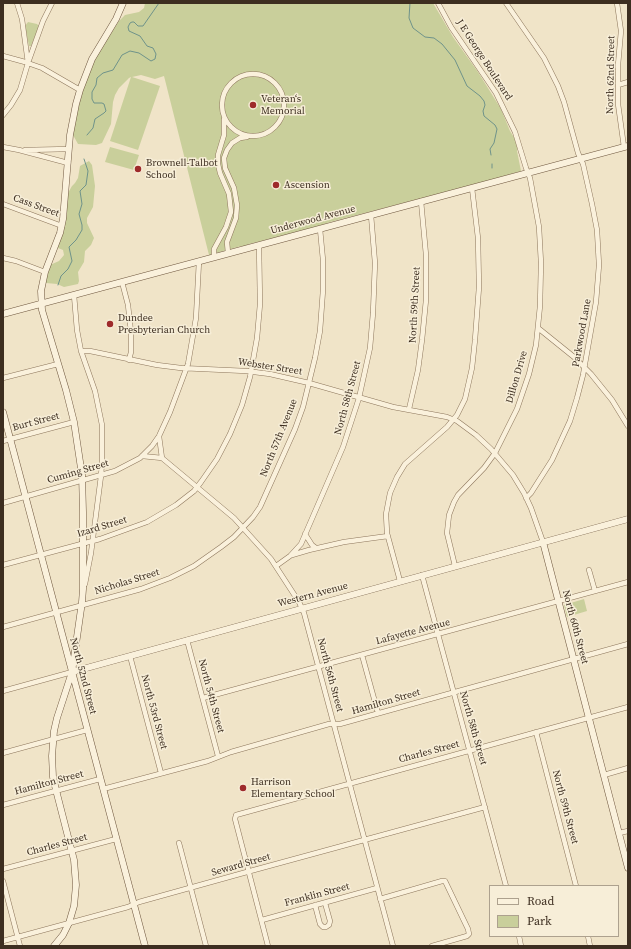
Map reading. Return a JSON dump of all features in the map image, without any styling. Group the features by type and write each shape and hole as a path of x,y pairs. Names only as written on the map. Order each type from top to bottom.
{"street":[{"path":"17,3 22,19 28,63"},
{"path":"3,115 18,93 43,21 52,3"},
{"path":"84,589 82,481 79,451 74,422 41,304 41,291 45,272 62,226 69,149 73,119 80,90 92,59 116,19 123,3"},
{"name":"J E George Boulevard","path":"438,3 451,27 489,81 502,104 515,132 528,173"},
{"name":"Parkwood Lane","path":"506,3 537,46 553,76 564,102 580,159 598,239 599,265 596,302 585,368 577,398 558,447 545,472 526,498"},
{"name":"North 62nd Street","path":"617,3 621,30 618,85 619,119 626,147"},
{"path":"3,56 28,63 51,72 80,90"},
{"path":"214,257 214,249 226,227 231,212 229,194 220,173 218,164 218,155 224,135 224,117 222,108 223,98 227,89 234,81 243,76 253,74 261,75 272,80 280,88 284,97 285,105 282,118 276,127 268,133 240,138 232,143 227,150 224,158 224,168 235,192 237,209 235,222 227,242 228,253"},
{"path":"618,85 628,82"},
{"path":"224,117 227,123 235,131 249,136"},
{"path":"3,147 68,163"},
{"name":"Underwood Avenue","path":"3,314 626,147"},
{"path":"19,150 69,149"},
{"name":"Dillon Drive","path":"456,566 448,533 450,510 458,495 484,468 495,453 510,425 525,388 532,361 538,328 542,285 540,243 536,208 528,173"},
{"path":"400,581 388,536 386,514 388,501 397,477 411,458 447,427 453,419 462,405 468,385 478,309 479,256 472,188"},
{"name":"North 59th Street","path":"409,409 421,348 426,300 426,255 420,202"},
{"name":"Cass Street","path":"3,204 62,226"},
{"name":"North 58th Street","path":"276,566 290,556 301,544 343,447 359,398 370,348 373,313 375,263 371,215"},
{"name":"North 57th Avenue","path":"244,528 253,517 263,500 295,429 310,383 322,311 323,260 320,229"},
{"name":"Izard Street","path":"3,565 92,541 138,526 158,517 176,506 197,487 217,459 230,434 242,405 251,372 257,338 260,304 261,276 259,245"},
{"path":"3,258 16,261 45,272"},
{"path":"142,456 162,458 159,436 170,412 186,368 192,343 197,312 199,261"},
{"path":"122,282 128,305 131,326 131,352 129,360"},
{"path":"54,946 63,935 69,923 74,906 76,868 56,790 52,764 53,739 57,718 72,672 81,605 88,571 102,462 102,425 95,391 81,351 77,330 74,295"},
{"path":"538,328 574,357 585,368 612,400 628,426"},
{"name":"Webster Street","path":"81,351 90,351 157,365 251,372 284,377 393,407 453,419"},
{"path":"3,378 58,364"},
{"name":"North 52nd Street","path":"3,412 144,946"},
{"name":"North 60th Street","path":"453,419 476,435 495,453 513,475 535,517 628,868"},
{"name":"Burt Street","path":"3,440 74,422"},
{"name":"Cuming Street","path":"3,503 121,469 142,456 159,436"},
{"name":"North 56th Street","path":"162,458 224,508 244,528 276,566 302,608 393,946"},
{"name":"Western Avenue","path":"3,691 628,519"},
{"name":"Nicholas Street","path":"3,627 141,589 181,573 221,547 244,528"},
{"path":"305,534 312,545 316,548"},
{"path":"290,556 316,548 388,536"},
{"path":"589,570 595,591"},
{"name":"North 58th Street","path":"422,575 506,885"},
{"name":"Lafayette Avenue","path":"203,698 628,582"},
{"name":"North 54th Street","path":"187,640 218,756"},
{"name":"Hamilton Street","path":"103,789 208,761 239,749 328,724 340,724 628,644"},
{"path":"362,655 378,713"},
{"name":"North 53rd Street","path":"130,656 161,773"},
{"name":"Charles Street","path":"249,872 235,815 628,706"},
{"path":"3,753 87,730"},
{"name":"North 59th Street","path":"536,732 576,885"},
{"path":"604,775 628,768"},
{"name":"Hamilton Street","path":"3,805 100,779"},
{"name":"Seward Street","path":"3,941 485,807"},
{"path":"619,833 628,831"},
{"name":"Charles Street","path":"3,869 116,839"},
{"path":"179,843 206,946"},
{"path":"249,872 268,946"},
{"path":"3,881 20,946"},
{"path":"380,899 444,881 447,883 469,934 432,946"},
{"name":"Franklin Street","path":"262,920 377,888"},
{"path":"315,905 320,924 323,927 326,927 330,922 325,902"}],"green space":[{"path":"145,3 433,3 453,37 478,72 501,109 518,147 517,151 521,171 492,180 330,222 314,228 249,244 244,247 241,246 209,255 164,76 155,79 141,75 132,77 160,86 138,150 110,141 131,77 119,88 115,95 111,124 102,143 96,145 78,144 73,135 74,122 87,75 97,55 119,21 125,15 139,12 144,8"},
{"path":"28,22 39,26 31,46 29,46 25,26"},
{"path":"110,147 139,155 134,170 105,162"},
{"path":"89,161 92,165 95,186 93,207 87,218 87,223 94,238 91,245 85,251 84,262 78,272 78,284 64,287 57,284 46,283 45,280 50,265 59,261 64,255 63,250 58,248 58,245 67,214 68,193 78,178 80,166"},
{"path":"584,599 587,611 567,617 564,605"}],"waterway":[{"path":"87,135 93,128 95,119 106,111 104,104 94,103 92,99 92,92 96,85 97,78 103,73 113,70 122,55 130,51 139,53 151,61 155,59 156,54 153,48 147,46 140,36 129,31 128,27 132,22 138,26 143,26 159,3"},
{"path":"410,3 409,18 413,28 425,37 434,38 442,44 455,60 467,86 484,101 484,116 495,125 497,129 494,143 490,149 491,155"},
{"path":"58,285 61,276 68,269 72,261 69,247 76,240 82,230 79,214 82,204 80,191 86,185 88,171 84,159"}],"place":[{"name":"Veteranʻs Memorial","path":"253,105"},
{"name":"Brownell-Talbot School","path":"138,169"},
{"name":"Ascension","path":"276,185"},
{"name":"Dundee Presbyterian Church","path":"110,324"},
{"name":"Harrison Elementary School","path":"243,788"}]}
